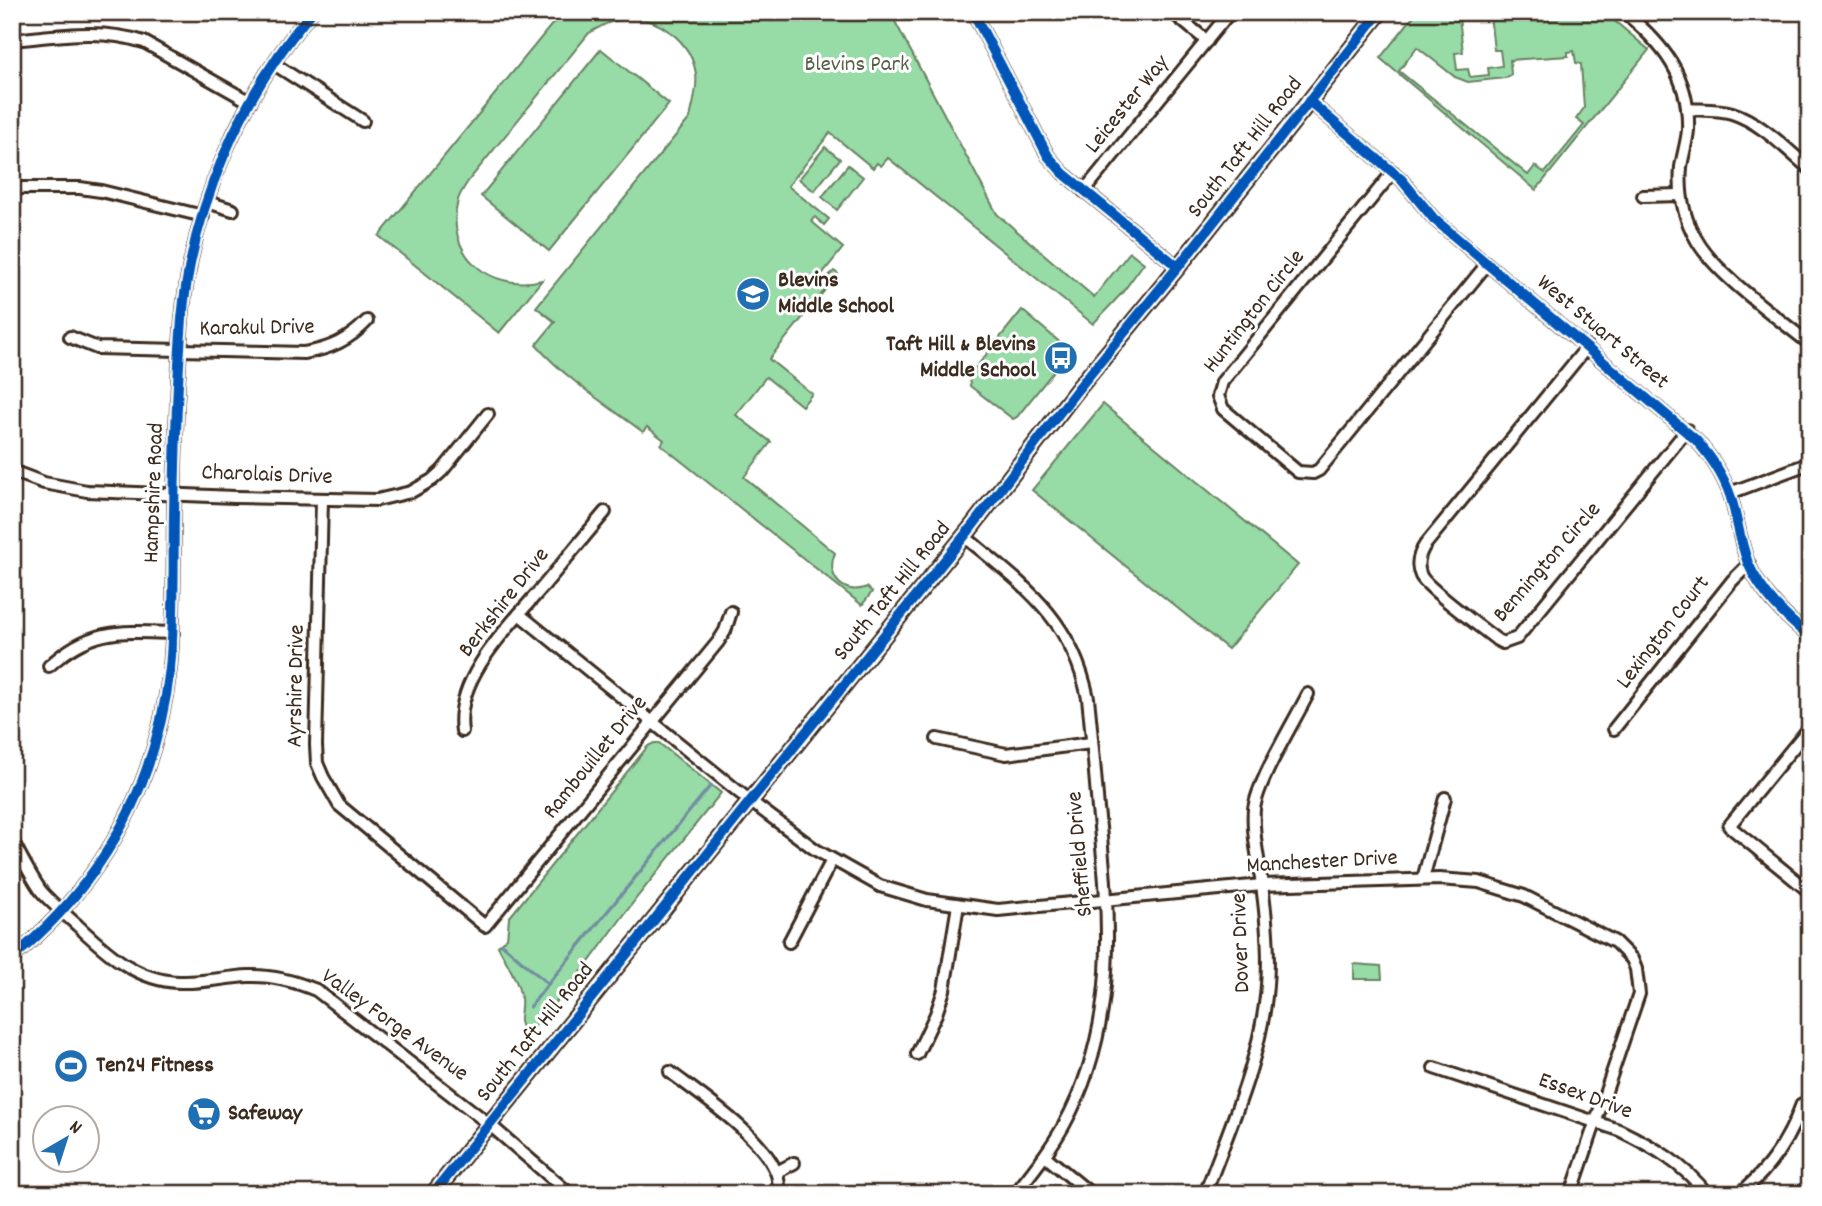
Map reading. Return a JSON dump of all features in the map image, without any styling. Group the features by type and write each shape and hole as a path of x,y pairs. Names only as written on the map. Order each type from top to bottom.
{"main road":[{"name":"South Taft Hill Road","path":"433,1194 964,536 1077,390 1380,12"}],"street":[{"name":"Hampshire Road","path":"12,958 62,912 93,874 130,810 155,740 163,709 173,633 174,494 183,318 191,258 202,216 232,138 250,102 274,64 312,12"},
{"path":"973,12 1037,139 1063,173 1178,267"},
{"path":"1172,12 1207,41"},
{"name":"Leicester Way","path":"1084,191 1230,12"},
{"path":"1624,12 1659,43 1671,61 1684,90 1688,128 1681,165 1680,195 1688,222 1705,253 1716,266 1810,344"},
{"path":"12,40 100,33 122,35 144,42 250,102"},
{"path":"274,64 363,121"},
{"name":"West Stuart Street","path":"1309,101 1393,172 1434,219 1687,430 1707,453 1730,493 1738,530 1749,565 1757,580 1777,607 1810,637"},
{"path":"1687,109 1730,112 1742,117 1810,169"},
{"name":"Huntington Circle","path":"1393,172 1222,382 1218,396 1223,410 1298,471 1313,473 1319,470 1487,264"},
{"path":"12,188 80,188 101,191 202,216"},
{"path":"1643,196 1680,195"},
{"path":"207,202 233,210"},
{"name":"Karakul Drive","path":"70,337 97,348 304,353 319,351 344,341 367,321"},
{"name":"Bennington Circle","path":"1587,347 1425,545 1418,566 1426,582 1497,640 1503,642 1517,638 1687,430"},
{"name":"Charolais Drive","path":"12,471 66,489 377,500 394,497 423,485 442,471 488,414"},
{"path":"1730,493 1810,463"},
{"name":"Ayrshire Drive","path":"322,499 317,763 330,792 351,816 485,926"},
{"name":"Berkshire Drive","path":"463,731 460,717 472,679 519,614 605,512"},
{"name":"Sheffield Drive","path":"964,536 1037,599 1061,627 1083,673 1108,900 1107,973 1096,1040 1065,1124 1045,1156 1015,1194"},
{"name":"Lexington Court","path":"1614,729 1732,580 1749,565"},
{"name":"Rambouillet Drive","path":"485,926 718,642 725,631 731,611"},
{"name":"Manchester Drive","path":"519,614 750,801 832,860 880,886 928,900 998,910 1262,885 1423,879 1479,882 1524,895 1615,942 1632,960 1639,983 1637,1002 1571,1194"},
{"path":"49,666 64,652 92,637 127,631 173,633"},
{"name":"Dover Drive","path":"1205,1194 1252,1063 1261,1030 1268,961 1254,808 1270,768 1308,694"},
{"path":"1810,727 1729,826 1810,892"},
{"path":"937,739 1006,754 1091,743"},
{"path":"1423,879 1445,798"},
{"name":"Valley Forge Avenue","path":"12,840 41,890 117,960 147,976 181,982 269,976 294,981 316,990 489,1124 570,1194"},
{"path":"789,942 832,860"},
{"path":"917,1054 936,1014 944,989 958,905"},
{"name":"Essex Drive","path":"1434,1068 1596,1122 1647,1143 1684,1169 1707,1194"},
{"path":"670,1072 738,1126 763,1150 776,1172 780,1194"},
{"path":"1739,1194 1761,1175 1776,1156 1789,1135 1802,1104"},
{"path":"1045,1156 1091,1194"},
{"path":"776,1172 794,1163"}],"green space":[{"name":"Blevins Park","path":"562,12 890,12 997,214 1094,297 1130,252 1144,263 1122,293 1093,324 888,158 881,166 877,163 873,168 830,133 788,186 829,219 824,225 815,217 811,221 843,248 818,279 822,282 834,271 838,274 769,359 812,394 802,406 766,377 736,415 771,442 744,477 835,553 832,569 838,582 850,589 867,587 872,592 862,605 661,445 664,440 647,427 643,432 601,402 560,369 536,345 555,322 536,307 690,118 696,90 696,74 687,51 671,33 649,21 625,19 589,33 463,190 458,200 455,219 458,237 475,265 489,275 505,281 523,283 542,280 499,333 379,236"},
{"path":"1417,12 1470,12 1459,17 1463,52 1455,53 1457,70 1468,69 1470,77 1489,75 1488,68 1502,66 1500,50 1494,50 1490,15 1480,12 1604,12 1649,50 1536,190 1380,58","holes":["1417,47 1455,77 1468,82 1505,78 1511,75 1510,60 1568,56 1568,52 1574,51 1576,63 1581,64 1584,108 1576,119 1584,125 1545,173 1535,166 1528,175 1399,71"]},
{"path":"601,49 669,104 549,251 481,196"},
{"path":"825,147 840,159 814,191 799,179"},
{"path":"848,165 863,177 837,210 822,197"},
{"path":"1022,310 1070,351 1013,419 970,386 969,376"},
{"path":"1103,404 1298,565 1228,649 1032,490"},
{"path":"659,743 721,793 638,896 583,970 527,1035 520,1021 521,998 515,978 498,946 507,938 509,918 648,746"},
{"path":"1354,964 1381,966 1382,979 1354,979"}],"waterway":[{"path":"548,984 711,785"},
{"path":"502,944 548,984 530,1007"}],"cycle path":[{"path":"12,958 73,898 98,864 120,829 138,792 152,753 163,711 172,649 175,466 182,319 196,236 224,156 242,117 286,45 312,12"},
{"path":"973,12 1048,156 1063,173 1178,267"},
{"path":"433,1194 970,529 1077,390 1380,12"},
{"path":"1309,101 1401,179 1434,219 1696,440 1714,462 1727,487 1753,574 1774,603 1810,637"}],"place":[{"name":"Blevins Middle School","path":"753,294"},
{"name":"Taft Hill & Blevins Middle School","path":"1061,358"},
{"name":"Ten24 Fitness","path":"71,1066"},
{"name":"Safeway","path":"204,1114"}]}
